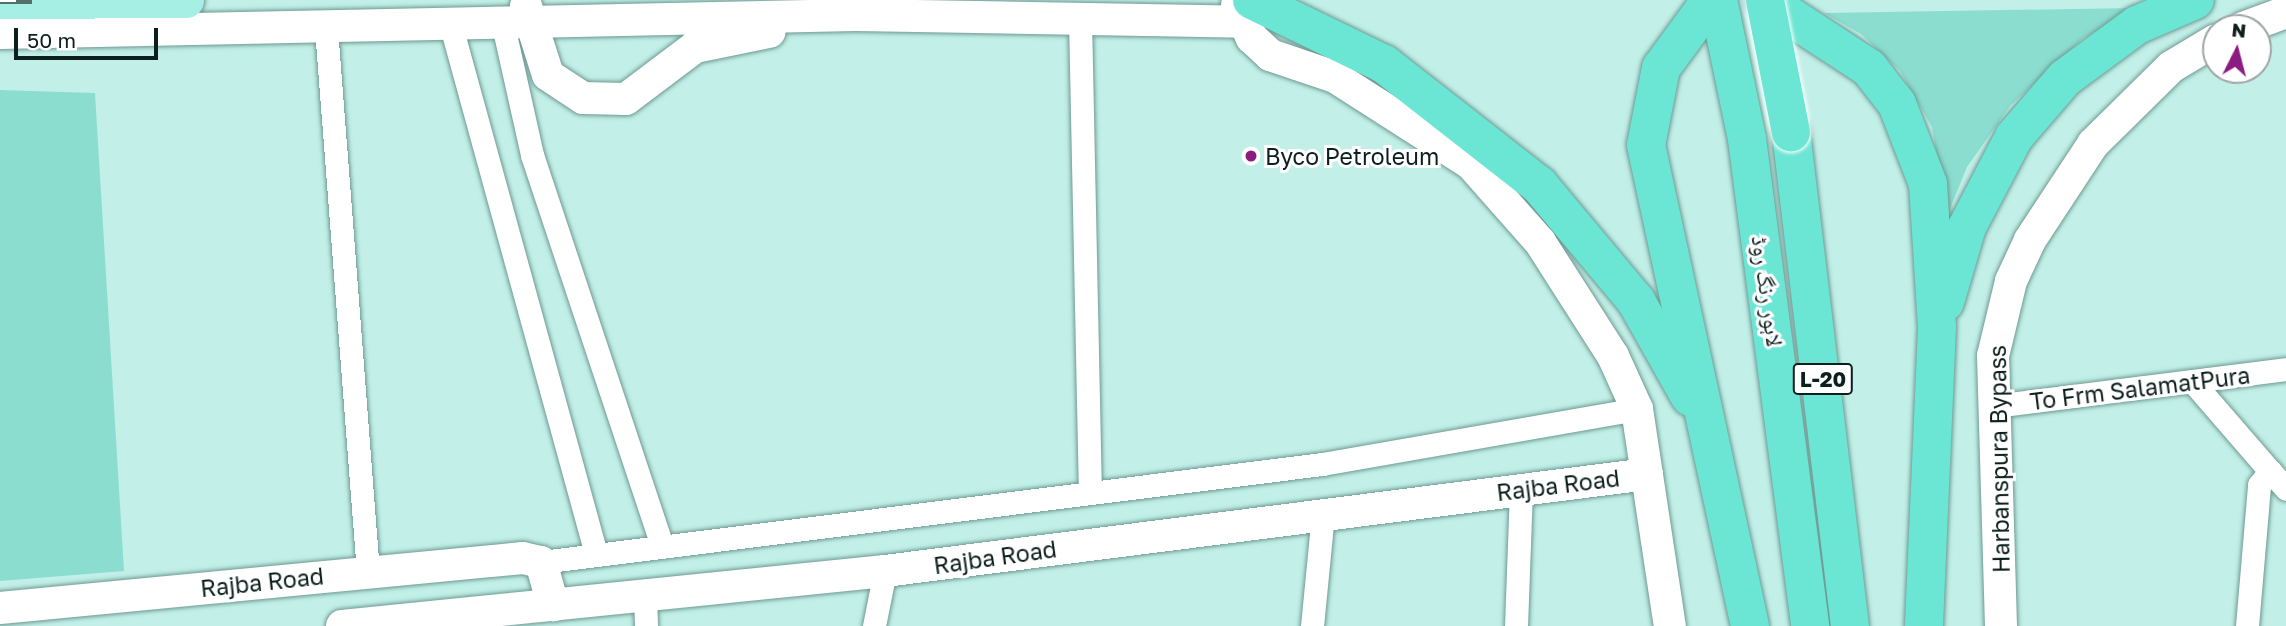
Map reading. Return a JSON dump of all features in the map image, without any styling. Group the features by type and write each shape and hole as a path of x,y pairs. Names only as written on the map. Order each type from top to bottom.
{"highway":[{"path":"1710,0 1661,68 1646,145 1750,626"},
{"name":"لاہور رنگ روڈ","path":"1718,0 1747,139 1810,626"},
{"path":"1765,0 1861,62 1897,104 1928,184 1937,327 1924,626"},
{"name":"لاہور رنگ روڈ","path":"1765,0 1791,132 1850,626"},
{"path":"1937,327 1967,227 2014,136 2065,78 2137,25 2195,0"},
{"path":"1244,7 1384,64 1539,185 1636,302 1710,436"}],"main road":[{"path":"0,1 130,16 186,0"}],"street":[{"path":"0,33 130,16 326,28 452,26 519,19 856,15 1080,19 1244,7 1270,55 1335,77 1471,164 1540,242 1613,356 1637,410 1670,626"},
{"path":"519,19 541,63 557,85 568,94 604,100 626,99 695,47 856,15"},
{"path":"519,19 536,168 662,545"},
{"path":"1080,19 1090,492"},
{"path":"452,26 596,554"},
{"path":"326,28 368,572"},
{"name":"Harbanspura Bypass","path":"2001,626 1994,406 2000,320 2029,240 2077,166 2134,99 2202,50"},
{"name":"To Frm SalamatPura","path":"1994,406 2286,369"},
{"path":"2192,381 2286,489"},
{"path":"553,605 532,560 1496,439 1637,410"},
{"path":"2247,626 2259,485 2270,471"},
{"name":"Rajba Road","path":"342,626 553,605 645,611 885,571 1323,513 1647,474"},
{"path":"1516,626 1521,490"},
{"path":"1312,626 1323,513"},
{"name":"Rajba Road","path":"0,608 368,572 532,560"},
{"path":"874,626 885,571"}],"green space":[{"path":"2134,8 2082,39 2010,106 1967,167 1947,216 1932,127 1900,71 1861,34 1824,13"},
{"path":"0,90 95,93 124,571 0,581"}],"railway":[{"path":"0,0 32,0"}],"place":[{"name":"Byco Petroleum","path":"1251,156"}]}
